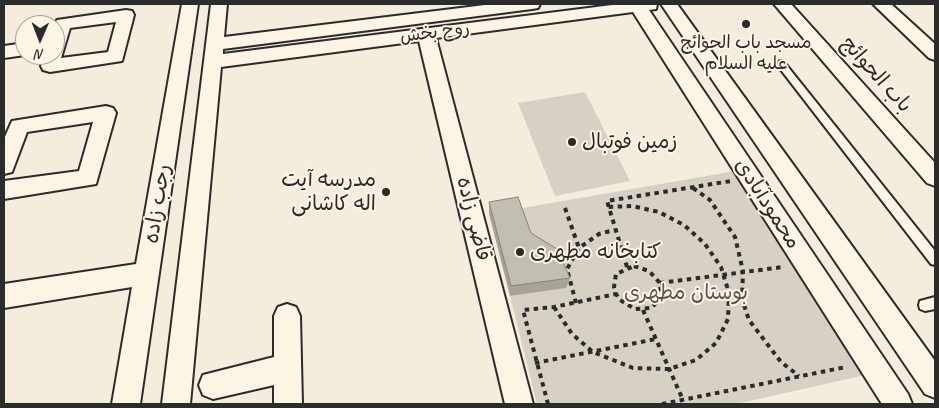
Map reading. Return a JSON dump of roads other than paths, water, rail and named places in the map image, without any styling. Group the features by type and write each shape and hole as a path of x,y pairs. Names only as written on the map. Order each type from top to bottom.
{"street":[{"name":"رجب زاده","path":"126,404 190,4"},
{"name":"رجب زاده","path":"176,404 219,4"},
{"name":"روح بخش","path":"213,53 403,12 532,4"},
{"name":"محمودآبادی","path":"669,4 935,384"},
{"name":"باب الحوائج","path":"782,4 935,177"},
{"path":"881,4 935,54"},
{"name":"روح بخش","path":"213,53 426,34 644,5"},
{"name":"محمودآبادی","path":"644,5 807,265 898,404"},
{"name":"قاضی زاده","path":"426,34 519,404"},
{"path":"4,190 88,178 106,113 19,126 5,159"},
{"path":"4,296 147,273"},
{"path":"287,316 288,404"},
{"path":"213,385 288,368"}],"lane":[{"path":"781,64 935,260"}],"place":[{"name":"مسجد باب الحوائج علیه السلام","path":"746,24"},
{"name":"زمین فوتبال","path":"572,142"},
{"name":"مدرسه آیت اله کاشانی","path":"386,192"},
{"name":"کتابخانه مطهری","path":"520,252"}],"park label":[{"name":"بوستان مطهری","path":"686,293"}]}
